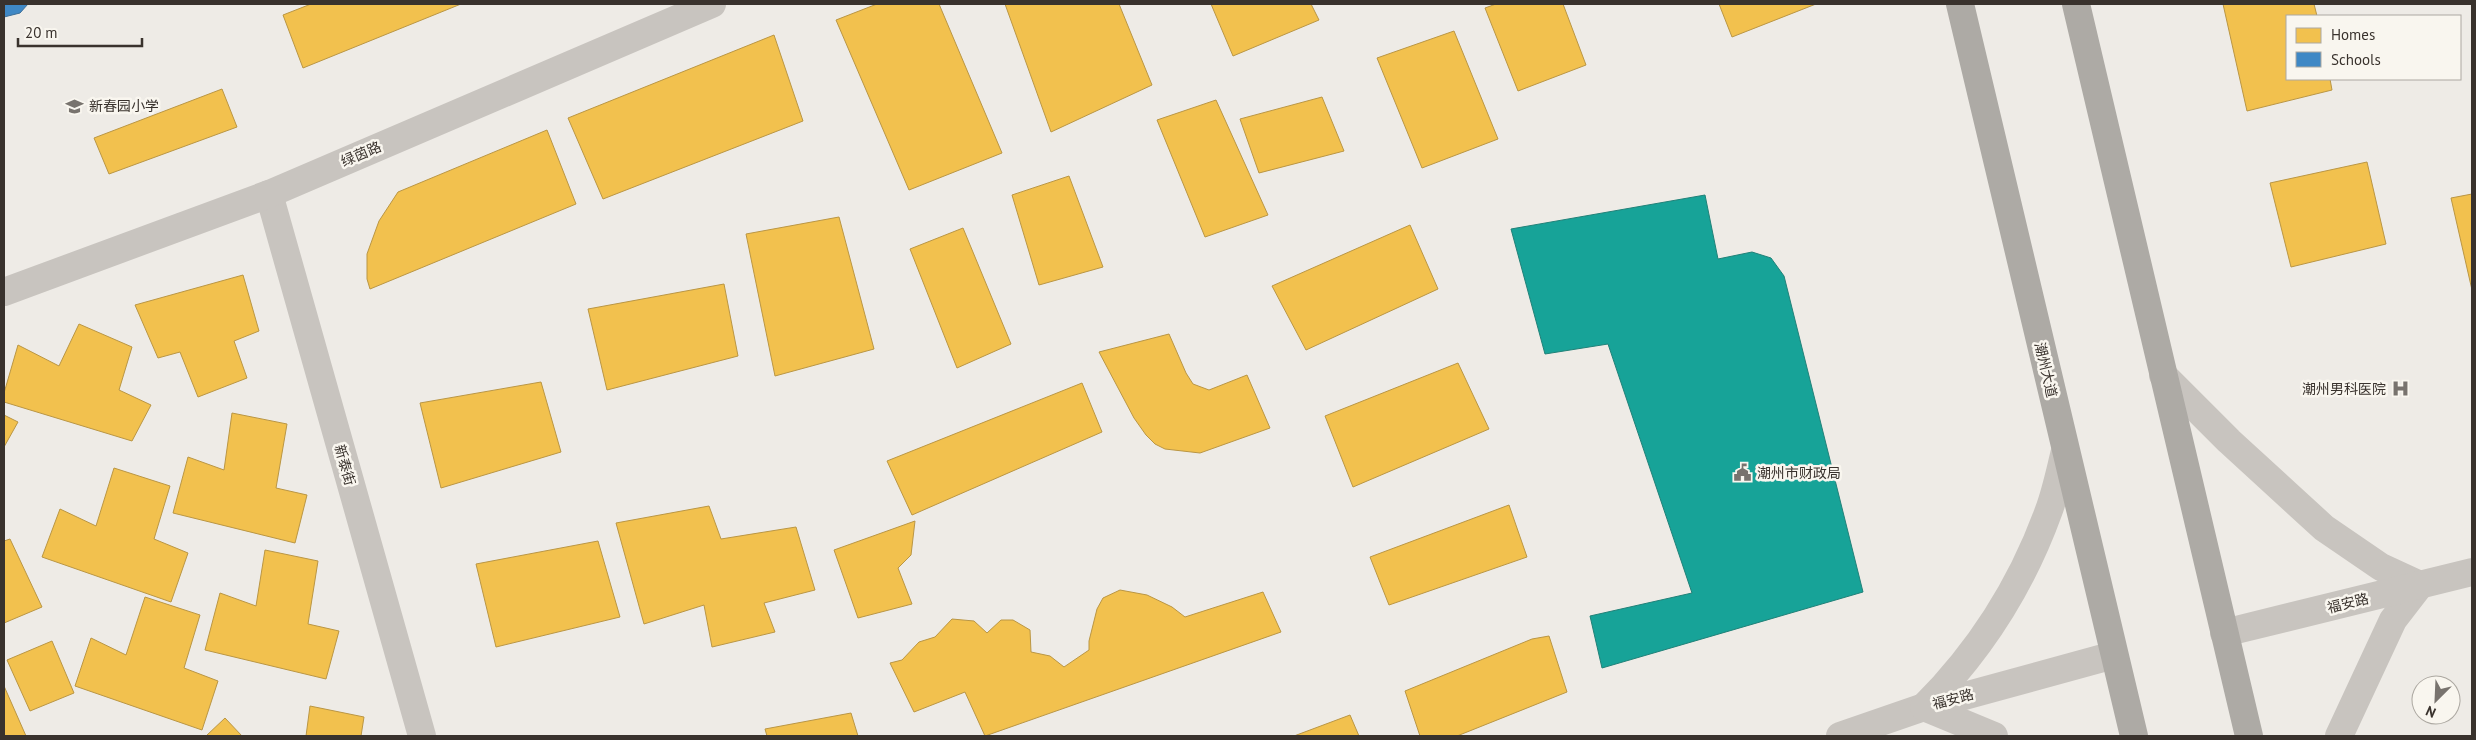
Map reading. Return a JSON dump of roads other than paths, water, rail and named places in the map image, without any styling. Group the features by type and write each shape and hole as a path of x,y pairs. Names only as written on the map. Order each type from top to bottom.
{"highway":[{"name":"潮州大道","path":"1960,4 2134,736"},
{"path":"2076,4 2249,736"}],"street":[{"name":"绿茵路","path":"4,292 269,194 712,4"},
{"name":"新泰街","path":"269,194 422,736"},
{"path":"2163,375 2229,441 2324,528 2381,567 2420,585 2393,620 2339,736"},
{"path":"1994,736 1924,707 1972,654 1994,622 2022,573 2049,509 2065,452"},
{"name":"福安路","path":"2224,633 2472,572"},
{"name":"福安路","path":"1840,736 1924,707 2114,656"}],"place":[{"name":"新春园小学","path":"75,106"},
{"name":"潮州男科医院","path":"2400,389"},
{"name":"潮州市财政局","path":"1743,473"}]}
